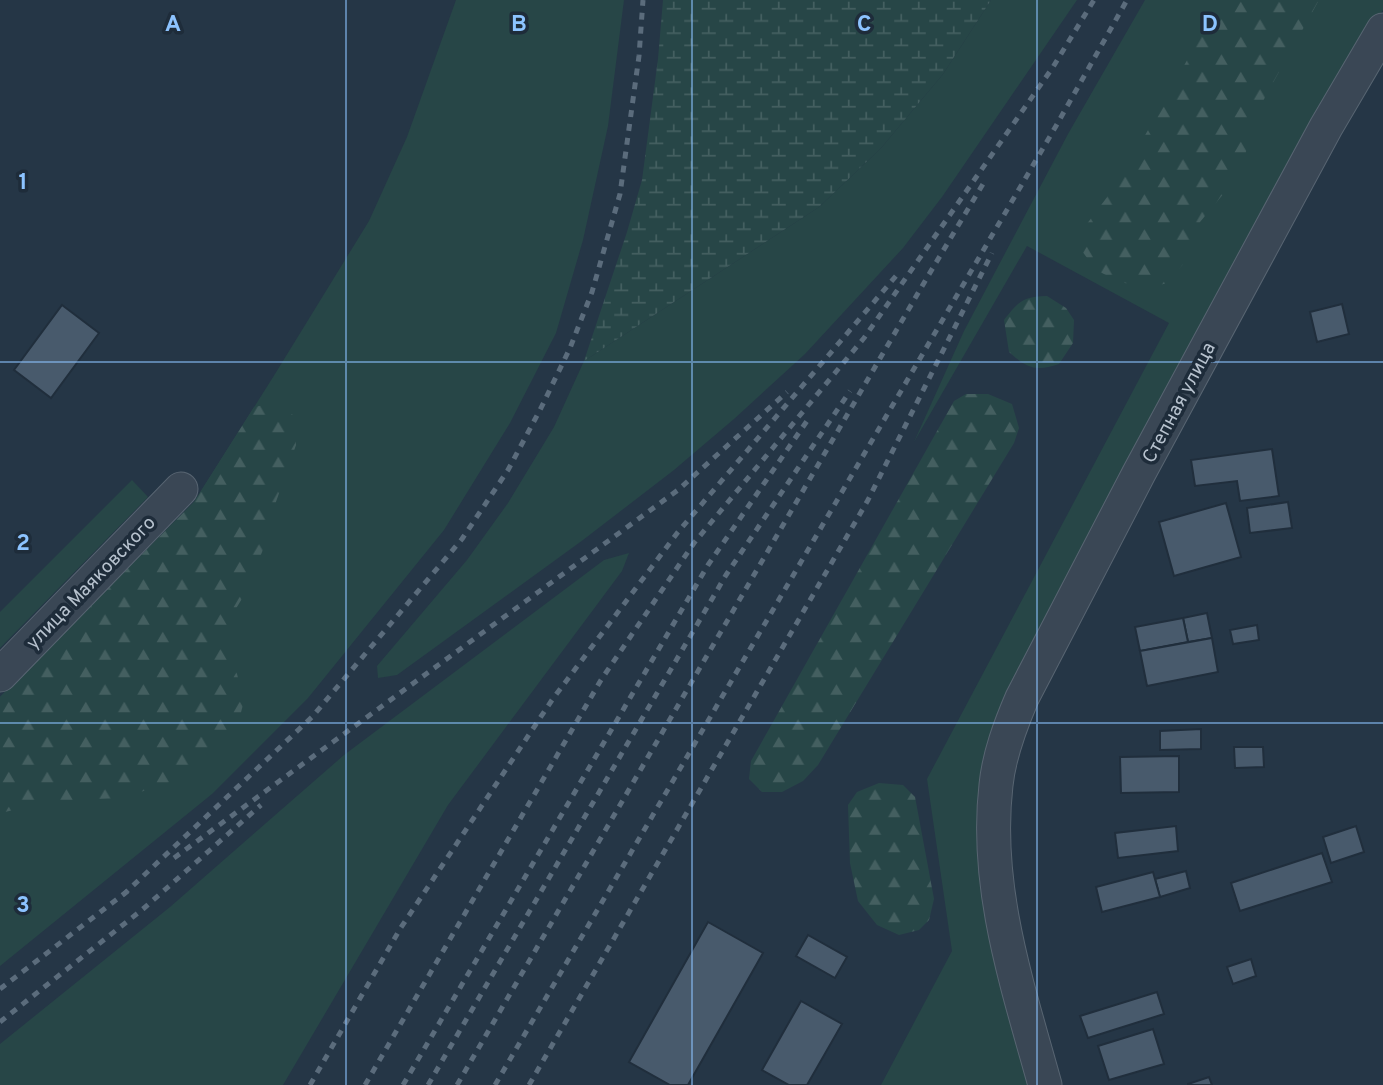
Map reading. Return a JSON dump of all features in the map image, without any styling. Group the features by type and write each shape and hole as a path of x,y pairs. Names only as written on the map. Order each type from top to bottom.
{"street":[{"name":"Степная улица","path":"1045,1085 1007,949 999,905 994,824 996,784 1007,733 1022,698 1133,485 1326,127 1383,30"},
{"name":"улица Маяковского","path":"0,675 181,489"}],"green space":[{"path":"456,0 624,0 608,126 583,240 556,333 510,423 444,530 308,698 212,794 0,966 0,697 194,502 369,221 407,137"},
{"path":"663,0 991,0 943,74 881,148 819,207 584,361 642,180"},
{"path":"991,0 1077,0 942,197 903,248 805,354 674,470 583,540 397,675 378,678 377,666 467,560 508,503 554,427 584,361 819,207 881,148 943,74"},
{"path":"1145,0 1383,0 1383,10 1302,138 999,727 1032,1085 881,1085 952,951 927,779 1169,323 1027,246 914,442 964,331 1068,134"},
{"path":"1220,0 1319,0 1253,119 1246,152 1235,180 1200,222 1185,262 1167,283 1149,288 1120,282 1096,270 1082,251 1080,233 1117,184"},
{"path":"1047,296 1066,308 1074,320 1073,343 1059,364 1037,368 1021,362 1009,352 1004,320 1022,301"},
{"path":"966,394 988,394 1012,404 1019,428 1014,443 818,765 803,781 782,792 762,792 749,779 751,761 954,401"},
{"path":"275,403 293,415 296,445 271,516 265,545 243,597 229,620 222,646 237,674 244,701 236,731 212,759 173,781 123,798 22,808 0,816 0,697 194,502 254,407"},
{"path":"132,480 148,497 0,648 0,612"},
{"path":"629,553 622,571 448,805 283,1085 0,1085 0,1044 170,907 344,755 604,560"},
{"path":"879,783 903,785 915,797 934,899 929,920 919,930 899,935 877,925 858,901 850,863 848,805 857,792"}],"building":[{"path":"1342,304 1349,334 1317,342 1310,312"},
{"path":"62,305 99,333 51,398 14,370"},
{"path":"1272,449 1279,496 1240,501 1237,481 1195,486 1191,460"},
{"path":"1288,502 1292,528 1250,533 1247,508"},
{"path":"1226,503 1241,557 1174,576 1159,522"},
{"path":"1207,613 1212,638 1188,642 1183,618"},
{"path":"1183,618 1188,642 1140,651 1135,627"},
{"path":"1257,625 1259,640 1233,644 1230,630"},
{"path":"1212,638 1218,672 1147,686 1140,651"},
{"path":"1201,729 1201,749 1160,750 1160,731"},
{"path":"1234,747 1263,747 1264,767 1235,768"},
{"path":"1179,756 1179,792 1121,793 1120,757"},
{"path":"1176,826 1178,851 1118,858 1115,833"},
{"path":"1356,826 1364,852 1331,863 1323,837"},
{"path":"1322,853 1332,882 1240,911 1231,883"},
{"path":"1186,871 1190,888 1160,897 1155,879"},
{"path":"1153,872 1160,897 1102,912 1096,887"},
{"path":"708,922 763,953 688,1085 670,1085 629,1062"},
{"path":"808,935 847,957 835,978 796,956"},
{"path":"1251,959 1256,976 1233,984 1227,967"},
{"path":"1157,992 1164,1014 1088,1038 1080,1016"},
{"path":"801,1001 842,1024 807,1085 789,1085 762,1070"},
{"path":"1153,1029 1164,1064 1109,1080 1098,1046"},
{"path":"1209,1077 1212,1085 1188,1085 1188,1084"}],"railway":[{"path":"123,895 312,717 462,539 508,470 570,348 592,292 620,194 639,56 643,0"},
{"path":"365,1085 601,680 694,543 864,338 1053,67 1094,0"},
{"path":"495,1085 1127,0"},
{"path":"457,1085 983,184"},
{"path":"529,1085 868,500 992,253"},
{"path":"310,1085 400,929 552,700 678,532 896,276"},
{"path":"428,1085 726,575 850,391"},
{"path":"174,858 678,490 787,392"},
{"path":"403,1085 708,565 809,418"},
{"path":"0,1022 143,909 261,805"},
{"path":"0,989 129,890"}]}
